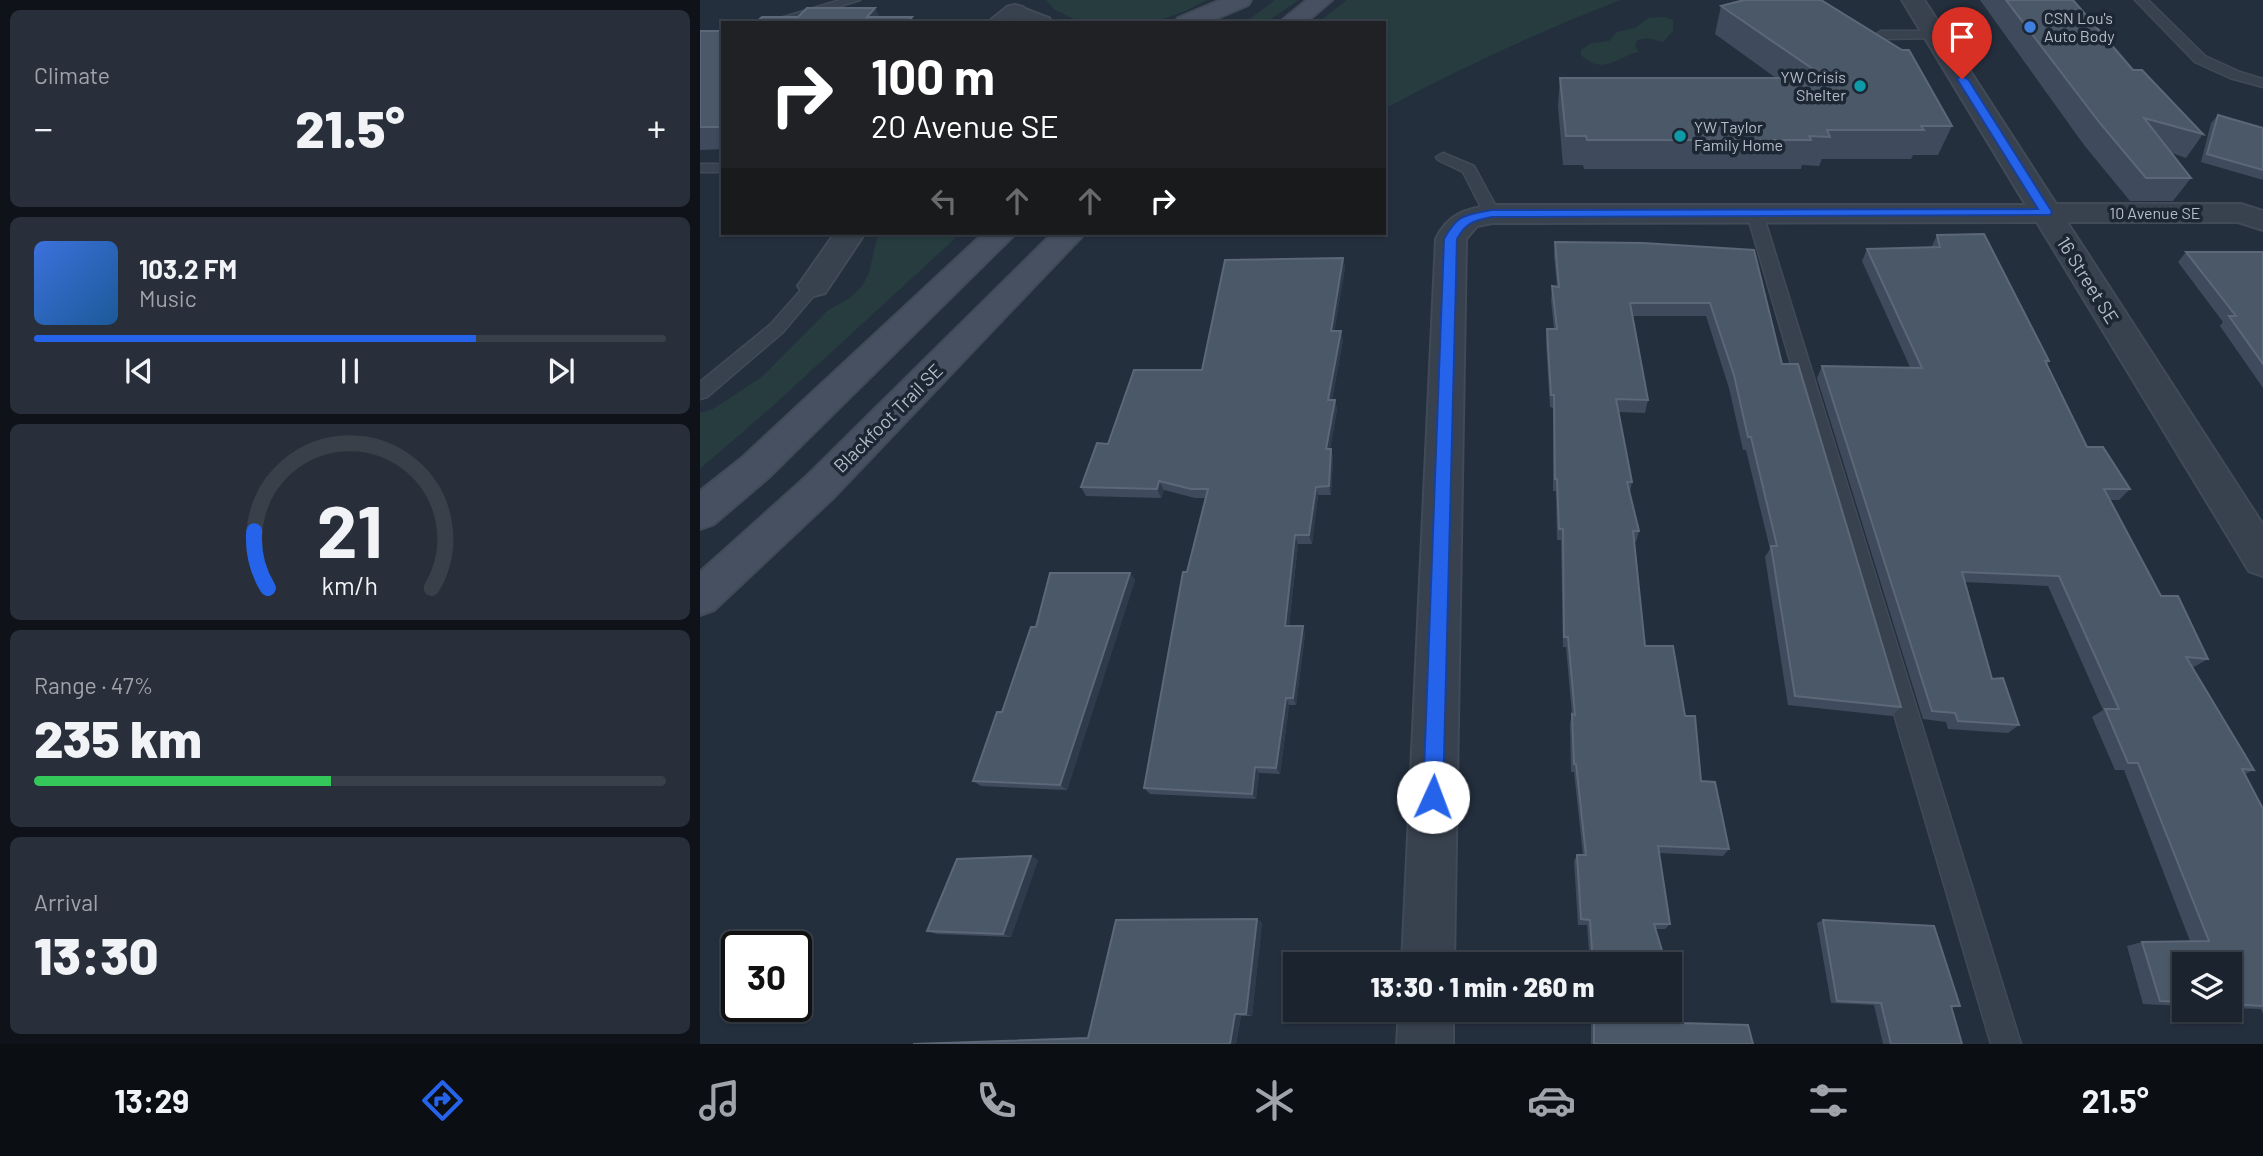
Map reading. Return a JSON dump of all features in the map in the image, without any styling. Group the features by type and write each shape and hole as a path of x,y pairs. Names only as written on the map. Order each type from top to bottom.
{"main road":[{"path":"1191,21 1240,0"},
{"path":"1224,21 1250,0"},
{"path":"1293,21 1321,0"},
{"path":"700,513 756,467 999,235"},
{"name":"Blackfoot Trail SE","path":"700,597 820,487 1068,235"}],"street":[{"name":"16 Street SE","path":"1913,0 2263,559"},
{"path":"1010,14 1034,21"},
{"name":"10 Avenue SE","path":"1475,218 2046,212 2241,213 2263,221"},
{"path":"1427,952 1451,239 1475,218"},
{"path":"814,285 849,235"},
{"path":"1425,1044 1426,1022"}],"lane":[{"path":"777,21 854,0"},
{"path":"2141,0 2200,60 2263,83"},
{"path":"1881,35 1935,36"},
{"path":"1443,157 1469,169 1475,218"},
{"path":"700,168 721,168"},
{"path":"1755,214 2006,1044"},
{"path":"700,392 777,328 814,285"}],"green space":[{"path":"1046,0 1207,0 1157,21 1078,21 1055,10"},
{"path":"1275,0 1299,0 1268,21 1247,21"},
{"path":"1347,0 1621,0 1501,51 1386,108 1386,21 1320,21"},
{"path":"1665,17 1673,20 1673,31 1663,42 1648,38 1637,40 1635,46 1639,52 1604,65 1589,61 1581,55 1581,50 1591,43 1609,41 1617,32 1635,28 1648,18"},
{"path":"878,235 959,235 700,469 700,413 713,409 763,376 828,310 850,298 862,286 869,273"}],"building":[{"path":"1744,0 1821,0 1902,50 1909,50 1952,126 1921,126 1924,130 1827,130 1830,137 1809,136 1811,140 1587,140 1586,136 1566,136 1560,78 1826,78 1721,6"},
{"path":"2006,0 2073,0 2133,70 2142,70 2203,134 2144,118 2191,178 2146,178 2099,122"},
{"path":"807,8 875,8 867,17 912,17 909,21 757,21 762,17 798,17"},
{"path":"700,31 721,31 721,127 700,127"},
{"path":"2218,115 2263,128 2263,170 2207,154"},
{"path":"1984,234 2049,361 2045,361 2087,447 2103,447 2130,489 2104,489 2161,596 2178,596 2208,659 2186,657 2254,770 2242,769 2263,809 2263,1006 2242,1005 2242,952 2172,952 2172,1002 2160,1001 2142,942 2209,941 2138,763 2128,763 2105,709 2119,709 2059,576 1962,572 1992,679 2003,678 2019,725 1958,721 1955,713 1932,711 1822,366 1922,368 1867,249 1940,247 1937,235"},
{"path":"1555,242 1643,243 1754,250 1782,364 1798,364 1901,707 1795,696 1771,546 1777,546 1734,375 1710,303 1630,303 1648,400 1616,399 1632,482 1627,482 1639,531 1633,531 1645,646 1673,646 1685,716 1695,716 1701,781 1715,782 1729,849 1658,846 1670,924 1654,924 1662,952 1592,952 1590,920 1581,919 1577,855 1586,855 1574,764 1572,714 1575,715 1568,637 1564,637 1563,529 1559,529 1555,479 1554,395 1551,395 1547,329 1557,329 1552,286 1559,287"},
{"path":"2186,252 2263,252 2263,364 2229,316 2236,316"},
{"path":"1343,258 1331,331 1341,331 1328,400 1335,400 1326,449 1331,449 1329,486 1316,487 1309,535 1295,535 1285,626 1303,626 1293,698 1286,698 1276,768 1255,767 1252,794 1144,788 1183,572 1187,572 1208,489 1191,489 1159,481 1157,489 1081,487 1097,443 1108,444 1134,370 1202,370 1225,260"},
{"path":"1050,573 1130,573 1060,785 973,781 997,712 1002,712 1031,627 1036,627"},
{"path":"1031,856 1003,934 927,931 957,859"},
{"path":"1257,919 1246,1014 1235,1014 1230,1044 913,1044 1088,1038 1116,920"},
{"path":"1823,920 1934,926 1960,1006 1951,1006 1962,1044 1891,1044 1881,1003 1837,1001"},
{"path":"1594,1022 1682,1022 1748,1025 1753,1044 1594,1044"}],"place":[{"name":"CSN Lou's Auto Body","path":"2030,27"},
{"name":"YW Crisis Shelter","path":"1860,86"},
{"name":"YW Taylor Family Home","path":"1680,136"}],"route":[{"path":"1433,797 1451,239 1459,223 1468,218 1492,214 2046,212 1962,79"}]}
